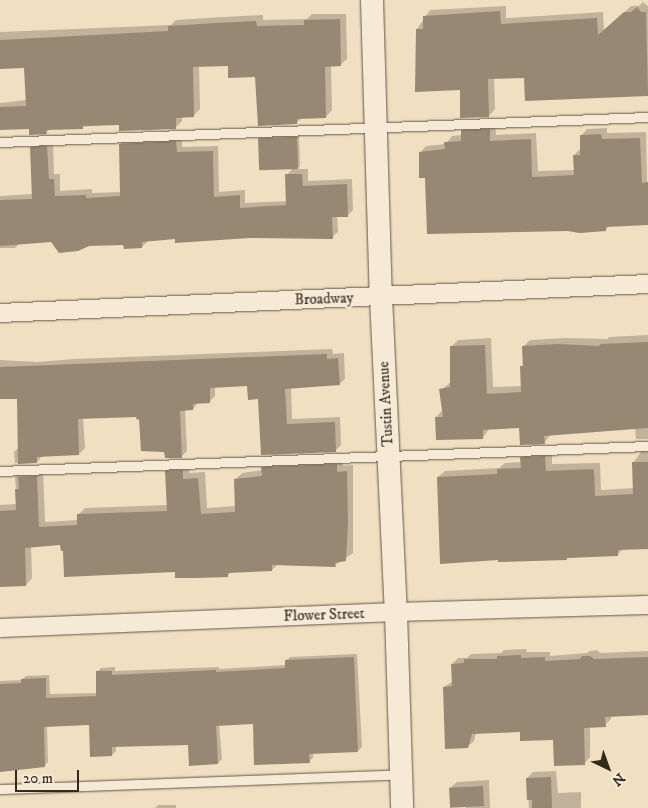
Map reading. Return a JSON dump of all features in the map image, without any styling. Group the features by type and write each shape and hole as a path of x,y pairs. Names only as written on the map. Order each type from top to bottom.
{"street":[{"name":"Tustin Avenue","path":"372,0 381,297 396,612 402,808"},
{"name":"Broadway","path":"0,312 648,284"},
{"name":"Flower Street","path":"0,628 396,612 648,605"}],"lane":[{"path":"0,142 648,117"},
{"path":"0,471 648,446"},
{"path":"0,789 401,774"}],"building":[{"path":"637,7 641,12 646,12 648,96 525,101 524,78 488,79 489,117 460,118 460,90 415,92 416,29 423,29 423,16 500,11 501,24 597,18 598,35 624,12 631,12"},
{"path":"340,19 341,66 325,67 326,118 297,119 297,124 258,126 255,77 228,78 228,66 193,67 194,117 176,118 176,129 119,131 119,125 83,126 83,129 46,130 47,134 29,135 29,129 0,130 0,107 26,106 24,68 0,69 0,40 168,31 168,26 256,21 257,26 304,25 304,20"},
{"path":"490,129 490,141 531,139 532,177 574,175 573,155 580,155 580,135 601,134 602,139 640,138 642,183 648,182 648,225 606,227 606,231 580,233 567,231 427,234 425,178 419,178 419,152 445,149 444,142 461,141 461,130"},
{"path":"297,137 298,169 259,170 258,138"},
{"path":"176,141 177,152 213,151 214,197 240,195 240,208 286,205 285,174 302,174 303,186 347,184 348,217 332,217 333,239 250,238 175,243 175,239 142,242 142,248 124,249 123,245 89,246 78,251 59,253 51,242 0,246 0,200 32,199 30,147 47,146 49,179 54,179 55,196 86,195 86,198 120,196 119,144"},
{"path":"648,342 648,428 544,436 545,444 520,445 519,428 483,430 483,439 436,440 435,417 443,417 439,389 450,387 450,346 485,345 487,394 521,392 520,366 523,366 522,346 558,344 599,346 601,344"},
{"path":"327,354 327,359 338,358 340,385 285,389 287,424 335,422 336,452 261,455 258,399 248,400 247,386 210,388 210,403 193,404 193,410 180,411 182,458 165,458 164,452 141,451 139,419 137,420 136,417 78,419 79,455 37,457 37,463 18,464 17,399 0,399 0,367"},
{"path":"545,456 546,471 594,469 595,496 633,494 632,462 648,462 648,549 618,550 618,556 567,558 567,560 498,562 498,560 440,564 437,477 497,474 497,469 521,468 520,457"},
{"path":"337,464 337,472 347,471 348,522 346,561 335,563 336,567 272,565 272,571 228,573 228,577 175,578 175,572 64,577 63,551 61,551 60,545 25,548 26,586 0,587 0,511 16,510 15,489 19,489 18,477 37,476 39,527 77,525 77,514 167,511 165,471 183,470 183,479 198,478 201,514 235,512 234,479 262,476 261,467"},
{"path":"521,655 521,658 545,657 545,661 580,659 582,656 590,656 594,659 648,657 648,715 605,717 606,727 584,728 585,765 554,766 553,740 520,741 520,732 472,734 468,748 445,749 443,687 452,686 451,664 464,663 464,659 497,659 497,656"},
{"path":"354,657 358,752 309,754 310,763 254,765 253,724 216,726 218,764 189,766 188,745 112,747 112,756 90,757 89,725 44,727 45,767 0,772 0,684 21,683 21,679 46,678 46,698 96,696 96,671 112,671 112,675 216,670 216,672 285,668 285,660"},
{"path":"551,777 552,808 532,808 532,800 527,800 526,778"},
{"path":"483,786 484,806 450,808 449,788"}]}
